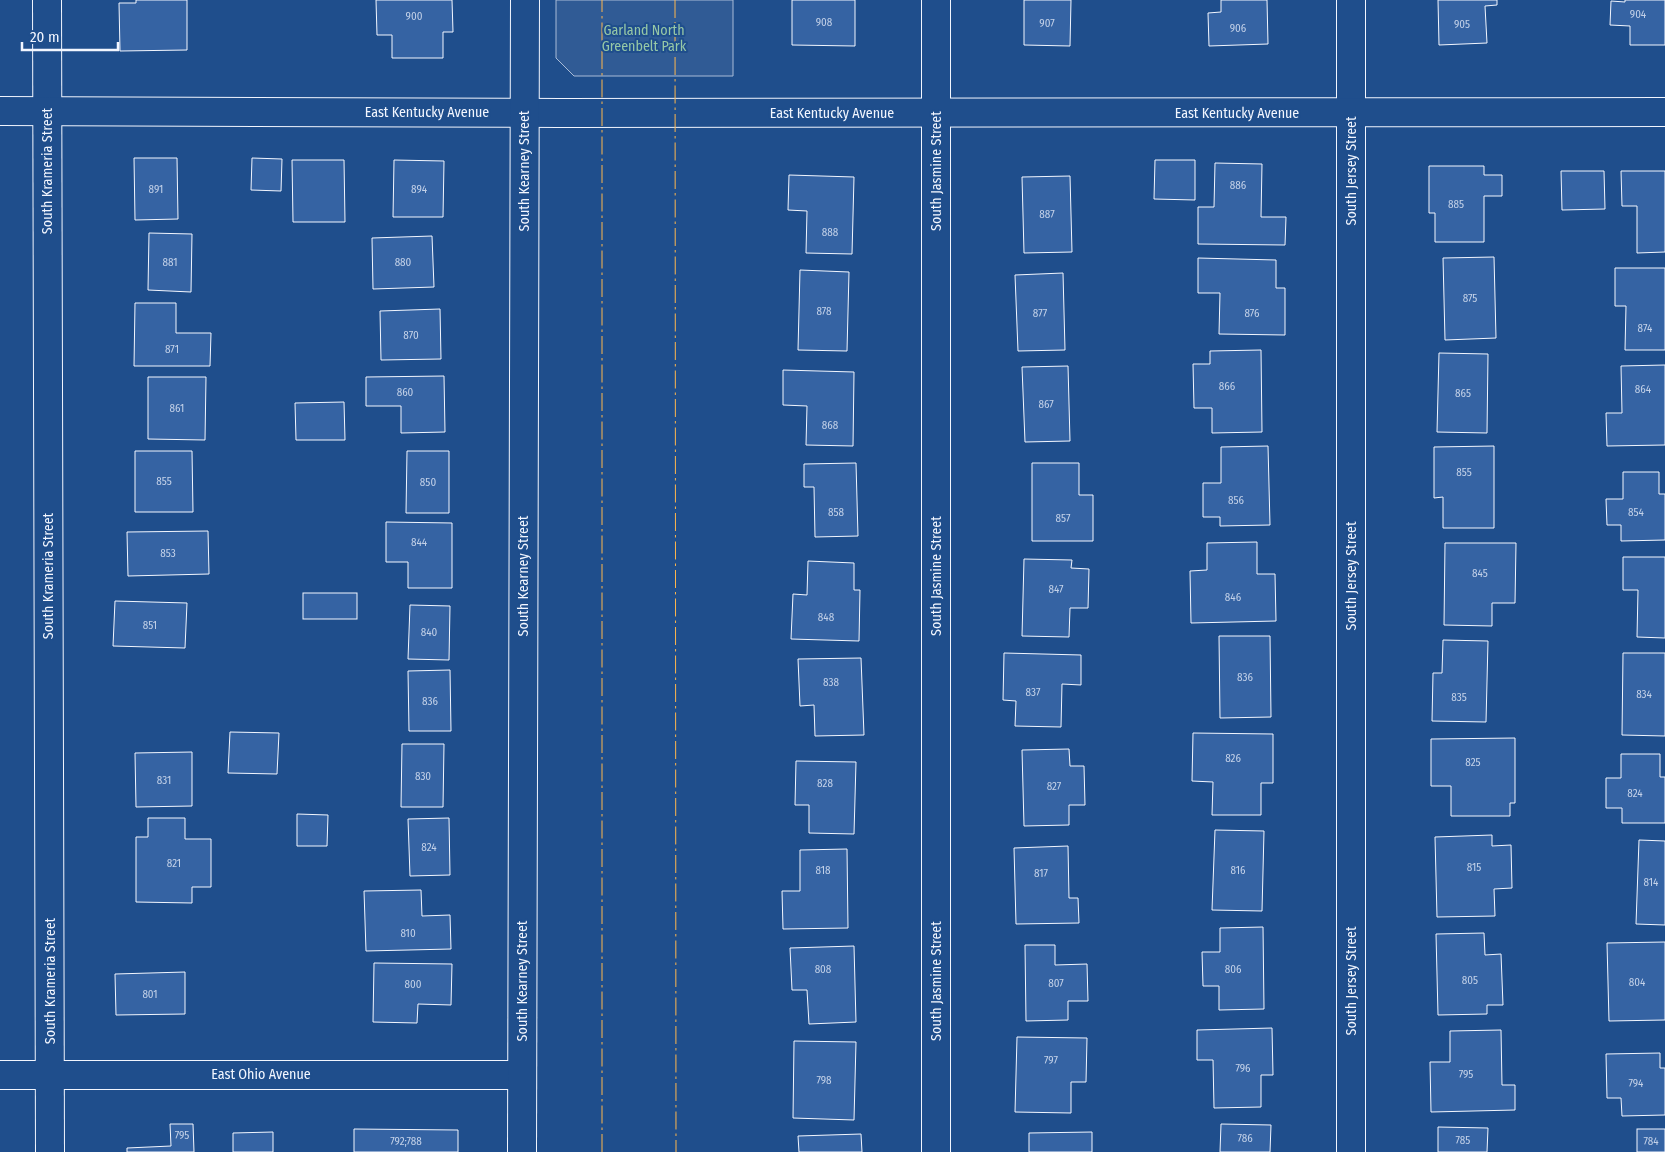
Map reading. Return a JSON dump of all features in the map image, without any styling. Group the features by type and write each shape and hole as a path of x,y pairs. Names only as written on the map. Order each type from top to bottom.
{"street":[{"name":"South Krameria Street","path":"47,0 50,1152"},
{"name":"South Kearney Street","path":"522,1152 525,0"},
{"name":"South Jasmine Street","path":"936,0 936,1152"},
{"name":"South Jersey Street","path":"1350,0 1351,1152"},
{"name":"East Kentucky Avenue","path":"0,111 525,113 1665,112"},
{"name":"East Ohio Avenue","path":"0,1075 522,1075"}],"shaded area":[{"name":"Garland North Greenbelt Park","path":"556,0 733,0 733,76 574,76 556,58"}],"building":[{"path":"136,0 187,0 187,50 120,51 119,3 136,3"},
{"path":"376,0 452,0 453,32 443,32 443,58 392,58 392,35 377,35"},
{"path":"792,0 855,0 855,46 792,45"},
{"path":"1024,0 1071,0 1070,46 1024,45"},
{"path":"1221,0 1267,0 1268,44 1209,46 1208,13 1221,12"},
{"path":"1438,0 1497,0 1497,5 1485,6 1487,43 1439,45"},
{"path":"1625,0 1665,0 1665,45 1630,45 1630,26 1610,25 1611,1 1625,2"},
{"path":"134,158 177,158 178,219 135,220"},
{"path":"252,158 282,159 281,191 251,190"},
{"path":"292,160 344,160 345,222 293,222"},
{"path":"394,160 444,161 443,217 393,217"},
{"path":"1155,160 1195,160 1195,200 1154,199"},
{"path":"1215,163 1262,164 1261,217 1286,217 1285,245 1198,244 1198,207 1214,207"},
{"path":"1429,166 1484,166 1484,175 1502,175 1502,196 1484,196 1484,242 1435,242 1435,213 1429,213"},
{"path":"1561,171 1604,171 1605,209 1562,210"},
{"path":"1621,171 1665,171 1665,252 1637,253 1637,206 1622,206"},
{"path":"789,175 854,177 852,254 806,253 807,211 788,210"},
{"path":"1070,176 1072,252 1024,253 1022,177"},
{"path":"149,233 192,234 191,292 148,290"},
{"path":"432,236 434,287 373,289 372,238"},
{"path":"1494,257 1496,338 1445,340 1443,258"},
{"path":"1198,258 1276,260 1276,288 1285,288 1285,335 1219,334 1220,293 1198,293"},
{"path":"1615,268 1665,268 1665,350 1625,350 1626,306 1615,306"},
{"path":"800,270 849,272 847,351 798,350"},
{"path":"1063,273 1065,350 1018,351 1015,275"},
{"path":"135,303 176,303 176,333 211,333 210,366 134,366"},
{"path":"440,309 441,359 381,360 380,311"},
{"path":"1261,350 1262,432 1212,433 1212,408 1194,408 1193,364 1210,364 1210,351"},
{"path":"1439,353 1488,354 1487,433 1437,432"},
{"path":"1665,365 1665,445 1607,446 1606,413 1622,413 1621,366"},
{"path":"1068,366 1070,441 1025,442 1022,367"},
{"path":"783,370 854,372 853,446 806,445 807,406 783,405"},
{"path":"444,376 445,432 401,433 401,406 366,406 366,377"},
{"path":"148,377 206,377 205,440 148,439"},
{"path":"344,402 345,440 296,440 295,403"},
{"path":"1268,446 1270,525 1220,526 1220,517 1203,517 1203,483 1221,483 1221,447"},
{"path":"1494,446 1494,528 1443,528 1443,497 1434,498 1434,447"},
{"path":"135,451 192,451 193,512 135,512"},
{"path":"407,451 449,451 449,513 406,513"},
{"path":"856,463 858,536 815,537 814,487 804,487 804,464"},
{"path":"1032,463 1079,463 1079,495 1093,495 1093,541 1032,541"},
{"path":"1623,472 1659,472 1659,494 1665,494 1665,540 1621,541 1621,525 1607,525 1606,499 1623,499"},
{"path":"386,522 452,523 452,588 408,588 408,562 386,562"},
{"path":"208,531 209,574 128,576 127,532"},
{"path":"1257,542 1257,574 1275,574 1276,621 1191,623 1190,571 1207,570 1207,543"},
{"path":"1445,543 1516,543 1515,603 1492,603 1492,626 1444,625"},
{"path":"1623,557 1665,557 1665,638 1637,637 1638,590 1623,590"},
{"path":"1024,559 1072,560 1071,568 1089,569 1088,608 1070,608 1069,637 1022,636"},
{"path":"808,561 854,563 854,590 860,590 859,641 791,639 793,594 807,595"},
{"path":"303,593 357,593 357,619 303,619"},
{"path":"115,601 187,603 185,648 113,646"},
{"path":"410,605 450,606 449,660 408,659"},
{"path":"1219,636 1270,636 1271,717 1220,718"},
{"path":"1443,640 1488,641 1486,722 1432,721 1433,673 1442,673"},
{"path":"1004,653 1081,655 1081,685 1062,684 1061,727 1015,726 1016,701 1003,700"},
{"path":"1623,653 1665,653 1665,736 1622,735"},
{"path":"861,658 864,735 815,736 814,705 800,706 798,659"},
{"path":"450,670 451,731 409,731 408,671"},
{"path":"230,732 279,733 277,774 228,773"},
{"path":"1193,733 1273,734 1273,783 1261,783 1261,815 1212,815 1213,782 1192,781"},
{"path":"1515,738 1515,803 1510,803 1510,816 1451,816 1451,786 1431,786 1431,739"},
{"path":"402,744 444,744 443,807 401,807"},
{"path":"1069,749 1070,766 1084,766 1085,805 1069,805 1069,825 1024,826 1022,750"},
{"path":"192,752 192,806 136,807 135,753"},
{"path":"1621,754 1660,754 1660,777 1665,777 1665,823 1622,823 1622,808 1606,808 1606,778 1621,778"},
{"path":"796,761 856,762 854,834 809,833 809,805 795,805"},
{"path":"297,814 328,815 327,846 297,846"},
{"path":"148,818 185,818 185,839 211,839 211,887 192,887 192,903 136,902 136,837 148,837"},
{"path":"449,818 450,875 410,876 408,819"},
{"path":"1215,830 1264,831 1262,911 1212,910"},
{"path":"1492,835 1492,846 1511,845 1512,888 1494,889 1495,916 1437,917 1435,837"},
{"path":"1639,840 1665,841 1665,925 1636,924"},
{"path":"1068,846 1069,898 1078,898 1079,923 1016,924 1014,848"},
{"path":"847,849 848,928 783,929 782,891 800,891 800,850"},
{"path":"421,890 422,916 450,915 451,949 366,951 364,891"},
{"path":"1263,927 1264,1009 1219,1010 1219,986 1203,986 1202,952 1220,952 1220,928"},
{"path":"1484,933 1485,955 1501,954 1503,1005 1487,1005 1487,1014 1438,1015 1436,934"},
{"path":"1665,942 1665,1020 1609,1021 1607,943"},
{"path":"1025,945 1055,945 1055,965 1087,964 1088,1001 1068,1001 1068,1020 1026,1021"},
{"path":"854,946 856,1022 809,1024 807,990 792,990 790,948"},
{"path":"374,963 452,964 451,1005 418,1004 417,1023 373,1022"},
{"path":"185,972 185,1014 116,1015 115,974"},
{"path":"1272,1028 1273,1075 1261,1075 1261,1107 1214,1108 1213,1060 1197,1060 1197,1030"},
{"path":"1501,1030 1502,1085 1515,1085 1515,1110 1431,1112 1430,1062 1450,1062 1450,1031"},
{"path":"1017,1037 1087,1038 1086,1082 1071,1082 1071,1113 1015,1112"},
{"path":"794,1041 856,1042 854,1120 793,1118"},
{"path":"1660,1053 1660,1068 1665,1068 1665,1115 1622,1116 1621,1098 1607,1098 1606,1054"},
{"path":"170,1124 193,1124 194,1152 127,1152 127,1148 171,1146"},
{"path":"1221,1124 1271,1125 1270,1152 1220,1152"},
{"path":"1438,1127 1488,1128 1487,1152 1438,1152"},
{"path":"354,1129 458,1130 458,1152 354,1152"},
{"path":"1637,1129 1665,1129 1665,1152 1637,1152"},
{"path":"273,1132 273,1152 233,1152 233,1133"},
{"path":"1092,1132 1092,1152 1029,1152 1029,1133"},
{"path":"861,1134 862,1152 799,1152 798,1136"}],"power":[{"path":"602,0 602,1152"},
{"path":"675,0 676,1152"}]}
